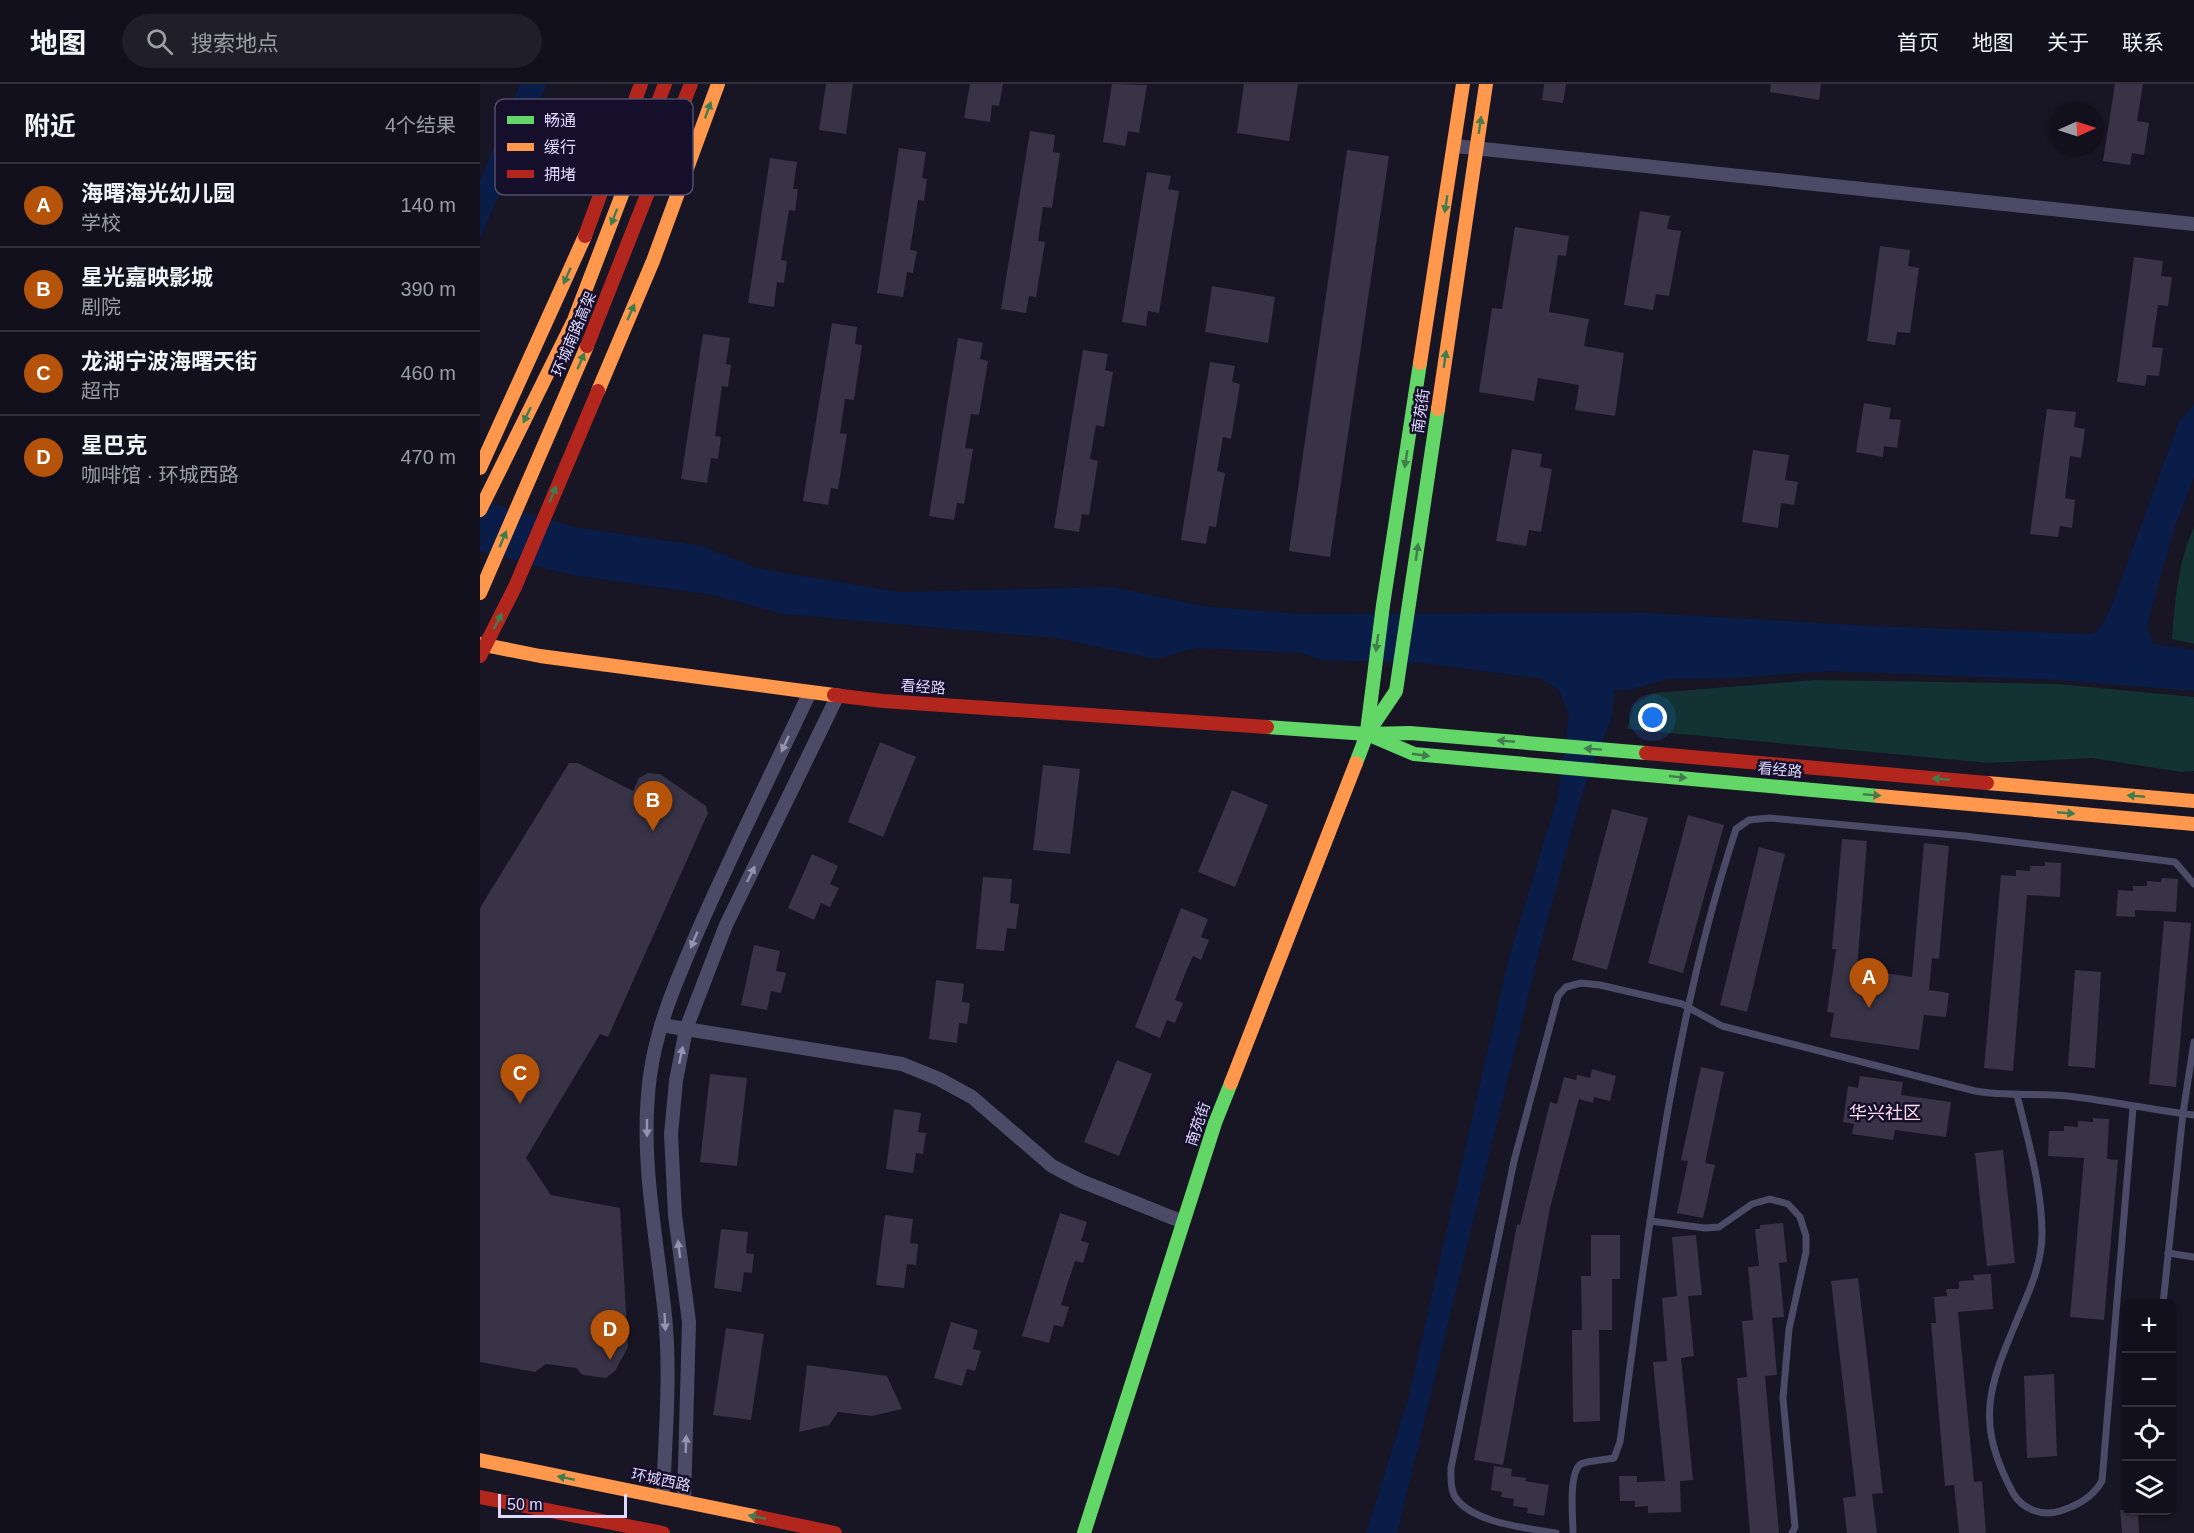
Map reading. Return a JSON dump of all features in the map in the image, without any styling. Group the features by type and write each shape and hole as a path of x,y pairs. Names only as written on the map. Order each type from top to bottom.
{"main road":[{"path":"635,99 641,84"},
{"name":"环城南路高架","path":"659,99 665,84"},
{"name":"环城南路高架","path":"685,99 691,84"},
{"path":"693,152 718,84"},
{"name":"南苑街","path":"1367,734 1383,605 1463,84"},
{"name":"南苑街","path":"1084,1533 1215,1123 1367,734 1396,691 1486,84"},
{"path":"481,466 583,241 600,195"},
{"name":"环城南路高架","path":"480,510 574,320 622,195"},
{"name":"环城南路高架","path":"480,593 606,302 648,195"},
{"path":"482,649 515,587 582,423 653,261 677,195"},
{"name":"看经路","path":"482,649 883,701 1367,734 1410,733 2194,801"},
{"name":"看经路","path":"1367,734 1414,754 2194,824"},
{"name":"环城西路","path":"480,1460 835,1533"},
{"path":"480,1497 663,1533"}],"street":[{"path":"1455,146 2194,224"},
{"path":"663,1498 666,1318 652,1217 646,1128 650,1076 661,1025 715,892 810,692"},
{"path":"684,1502 689,1322 675,1215 671,1134 676,1081 686,1029 726,925 838,695"},
{"path":"661,1025 902,1064 939,1079 972,1097 1052,1166 1080,1181 1183,1222"}],"lane":[{"path":"1574,1533 1573,1481 1576,1470 1582,1464 1614,1458 1620,1442 1650,1221 1687,1008 1736,829 1749,820 1769,818 1965,836 2175,862 2194,884"},
{"path":"1556,1533 1489,1519 1470,1510 1455,1497 1451,1485 1451,1467 1514,1161 1558,996 1566,987 1581,983 1600,985 1687,1008 1722,1026 1975,1090 2017,1095 2076,1097 2133,1108 2194,1115"},
{"path":"2163,1299 2183,1113 2194,1042"},
{"path":"2017,1095 2036,1176 2042,1235 2035,1277 1990,1391 1988,1430 2001,1470 2017,1499 2035,1512 2053,1514 2078,1505 2096,1492 2102,1481 2133,1108"},
{"path":"1650,1221 1705,1228 1719,1227 1752,1204 1770,1200 1788,1204 1800,1217 1806,1236 1806,1252 1789,1329 1783,1398 1795,1527 1792,1533"},
{"path":"2168,1253 2194,1257"}],"green space":[{"path":"2194,527 2194,644 2172,639 2181,568"},
{"path":"1814,680 2058,684 2194,697 2194,771 2181,772 2092,758 1989,763 1627,729 1634,704 1654,693"}],"water":[{"path":"520,84 547,84 541,99 514,99"},
{"path":"495,144 495,195 499,195 480,239 480,180"},
{"path":"2194,404 2194,477 2174,529 2147,629 2154,644 2194,650 2194,691 2057,680 1827,671 1736,678 1668,679 1629,690 1614,690 1612,716 1582,794 1540,947 1397,1533 1366,1533 1409,1396 1508,961 1558,795 1569,716 1559,690 1542,679 1423,663 1321,660 1302,653 1197,648 1155,659 1056,638 783,614 713,595 572,575 480,551 480,500 575,527 702,546 756,568 899,592 1112,587 1203,606 1299,614 1648,613 1873,626 2092,634 2103,624 2111,607 2179,422"}],"building":[{"path":"826,84 853,84 846,134 819,130"},
{"path":"970,84 1003,84 999,106 992,105 990,122 964,118"},
{"path":"1112,84 1147,85 1139,133 1128,131 1125,146 1103,142"},
{"path":"1244,84 1298,84 1289,141 1237,133"},
{"path":"1544,84 1566,84 1563,103 1542,100"},
{"path":"1771,84 1821,84 1819,100 1770,92"},
{"path":"2115,84 2143,84 2137,121 2149,123 2144,155 2132,153 2130,165 2103,161"},
{"path":"1030,131 1055,135 1053,152 1060,153 1052,208 1043,207 1038,241 1045,242 1036,297 1029,296 1026,313 1001,309"},
{"path":"899,148 926,152 922,178 927,179 924,201 918,200 910,250 917,251 913,273 907,272 903,297 877,293"},
{"path":"1347,150 1389,156 1330,557 1289,551"},
{"path":"770,158 797,162 793,189 798,189 795,211 789,210 781,260 787,261 784,283 777,282 774,307 748,303"},
{"path":"1147,172 1171,176 1168,189 1179,191 1159,313 1148,311 1146,326 1122,322"},
{"path":"1640,211 1670,216 1667,229 1681,231 1669,296 1656,294 1653,310 1624,305"},
{"path":"1515,227 1569,236 1566,256 1558,255 1549,312 1589,319 1584,346 1624,353 1615,416 1575,410 1579,385 1538,378 1534,401 1479,392 1492,308 1502,309"},
{"path":"1880,246 1910,250 1908,266 1919,268 1910,333 1897,332 1895,345 1867,341"},
{"path":"2134,257 2163,261 2161,276 2172,277 2168,306 2158,305 2152,347 2163,348 2159,376 2147,375 2145,386 2117,382"},
{"path":"1212,286 1275,297 1268,343 1205,332"},
{"path":"832,323 857,327 855,344 862,345 854,400 845,399 840,433 847,434 838,489 831,488 828,505 803,501"},
{"path":"703,334 730,338 726,364 731,365 728,387 722,386 715,436 721,437 718,459 711,458 707,483 681,479"},
{"path":"958,338 983,343 980,359 988,361 979,415 971,414 965,448 973,449 964,504 957,503 954,520 929,516"},
{"path":"1083,350 1108,354 1105,370 1113,372 1104,427 1096,425 1090,459 1098,461 1089,515 1082,514 1079,532 1054,528"},
{"path":"1210,362 1235,366 1232,382 1240,384 1231,439 1223,437 1217,471 1225,473 1216,527 1209,526 1206,544 1181,540"},
{"path":"1864,403 1891,408 1889,419 1901,420 1897,448 1884,446 1883,457 1856,452"},
{"path":"2047,409 2076,412 2074,427 2085,429 2081,458 2070,456 2065,498 2075,500 2072,528 2060,526 2058,537 2030,534"},
{"path":"1512,449 1542,454 1540,467 1552,469 1541,532 1529,530 1526,546 1496,541"},
{"path":"1753,450 1789,455 1785,480 1798,482 1794,505 1781,503 1778,528 1742,522"},
{"path":"880,742 916,757 883,837 848,822"},
{"path":"569,763 578,763 633,791 639,778 648,773 660,774 706,806 708,813 608,1037 600,1034 526,1158 551,1195 620,1208 628,1347 615,1371 606,1378 583,1375 576,1368 546,1364 535,1372 480,1362 480,908"},
{"path":"1043,765 1080,769 1070,854 1033,850"},
{"path":"1232,790 1268,805 1235,887 1198,872"},
{"path":"1612,809 1648,818 1607,970 1572,960"},
{"path":"1688,815 1724,825 1683,973 1648,963"},
{"path":"1842,839 1867,841 1857,969 1912,977 1924,843 1949,846 1939,959 1932,958 1929,990 1949,993 1946,1017 1924,1015 1919,1050 1830,1037 1834,1013 1827,1012 1836,949 1832,949"},
{"path":"1759,847 1785,854 1747,1012 1720,1005"},
{"path":"812,854 838,866 830,884 839,888 830,907 821,903 814,920 788,908"},
{"path":"2045,862 2061,863 2060,897 2027,895 2013,1071 1984,1068 2001,875 2016,876 2016,870 2030,871 2030,866 2045,866"},
{"path":"983,877 1012,879 1010,903 1019,904 1016,929 1007,928 1004,951 976,949"},
{"path":"2162,878 2178,879 2176,912 2135,910 2135,917 2116,916 2118,890 2133,891 2133,886 2147,886 2147,881 2161,882"},
{"path":"1181,908 1208,919 1201,937 1209,940 1201,960 1193,956 1175,1000 1183,1003 1175,1023 1167,1020 1160,1038 1135,1027"},
{"path":"2164,921 2191,923 2176,1087 2149,1084"},
{"path":"754,945 780,951 776,971 786,973 781,993 771,991 767,1010 741,1005"},
{"path":"2075,970 2101,972 2095,1068 2068,1066"},
{"path":"936,980 964,984 962,1002 970,1003 967,1024 959,1023 957,1043 929,1039"},
{"path":"1117,1060 1152,1074 1119,1156 1084,1142"},
{"path":"1701,1067 1724,1072 1705,1163 1715,1165 1703,1218 1677,1213 1688,1161 1681,1160"},
{"path":"1592,1069 1616,1076 1610,1101 1594,1097 1593,1103 1579,1099 1550,1208 1503,1465 1474,1460 1517,1224 1520,1225 1550,1102 1557,1104 1564,1077 1576,1080 1577,1075 1590,1078"},
{"path":"710,1074 747,1078 737,1166 700,1162"},
{"path":"1860,1076 1903,1082 1901,1095 1951,1102 1946,1137 1895,1130 1893,1140 1852,1134 1854,1124 1843,1122 1848,1086 1858,1088"},
{"path":"894,1109 921,1113 918,1132 926,1133 923,1154 916,1153 913,1173 886,1169"},
{"path":"2093,1118 2109,1119 2107,1159 2118,1160 2104,1320 2070,1317 2084,1158 2048,1156 2049,1131 2064,1131 2064,1126 2078,1127 2078,1121 2093,1122"},
{"path":"2003,1150 2015,1263 1987,1266 1975,1153"},
{"path":"1060,1213 1087,1222 1081,1241 1089,1243 1083,1263 1075,1261 1069,1279 1061,1305 1069,1307 1063,1327 1054,1325 1049,1343 1022,1336"},
{"path":"885,1215 913,1219 910,1243 918,1244 916,1265 907,1264 904,1288 876,1285"},
{"path":"1783,1223 1787,1262 1779,1263 1784,1317 1772,1318 1777,1375 1765,1376 1779,1533 1750,1533 1737,1378 1747,1377 1742,1321 1753,1320 1748,1267 1759,1266 1755,1229 1760,1229 1760,1225"},
{"path":"721,1229 748,1232 746,1253 754,1254 752,1273 744,1272 741,1292 714,1288"},
{"path":"1591,1235 1620,1235 1620,1279 1612,1279 1612,1330 1599,1330 1600,1421 1573,1422 1572,1330 1582,1330 1581,1276 1591,1276"},
{"path":"1696,1235 1702,1295 1688,1296 1694,1356 1681,1358 1693,1480 1680,1481 1681,1512 1648,1513 1648,1506 1635,1507 1635,1501 1620,1501 1619,1476 1637,1476 1637,1482 1665,1481 1653,1362 1667,1361 1662,1298 1677,1296 1672,1237"},
{"path":"1991,1274 1993,1309 1958,1312 1974,1482 1982,1481 1986,1533 1959,1533 1954,1485 1945,1486 1931,1323 1936,1323 1934,1297 1947,1296 1946,1289 1959,1289 1959,1281 1974,1280 1973,1275"},
{"path":"1858,1278 1883,1493 1872,1494 1877,1533 1847,1533 1843,1498 1856,1496 1831,1281"},
{"path":"951,1322 978,1330 973,1349 981,1351 975,1371 967,1369 962,1386 934,1378"},
{"path":"726,1328 764,1334 751,1420 713,1415"},
{"path":"807,1365 887,1376 902,1409 872,1416 838,1412 829,1425 799,1432"},
{"path":"2054,1374 2057,1456 2027,1458 2024,1376"},
{"path":"1494,1466 1512,1469 1511,1476 1526,1478 1525,1481 1549,1485 1544,1516 1527,1513 1528,1508 1513,1506 1514,1499 1501,1497 1502,1492 1491,1490"},
{"path":"2120,1510 2122,1510 2122,1515 2138,1515 2139,1533 2122,1533"}],"traffic: fast":[{"path":"1367,731 1383,605 1420,363"},
{"path":"1356,763 1367,734 1396,691 1438,409"},
{"path":"1267,727 1367,734 1410,733 1646,753"},
{"path":"1372,736 1414,754 1879,796"},
{"path":"1084,1533 1215,1123 1231,1083"}],"traffic: slow":[{"path":"693,152 718,84"},
{"path":"1420,363 1463,84"},
{"path":"1438,409 1486,84"},
{"path":"480,510 574,320 622,195"},
{"path":"598,391 653,261 677,195"},
{"path":"480,468 585,236"},
{"path":"480,593 587,346"},
{"path":"480,644 540,656 834,695"},
{"path":"1231,1083 1356,763"},
{"path":"1987,783 2194,801"},
{"path":"1879,796 2194,824"},
{"path":"480,1460 759,1517"}],"traffic: jam":[{"path":"635,99 641,84"},
{"path":"659,99 665,84"},
{"path":"685,99 691,84"},
{"path":"585,236 600,195"},
{"path":"587,346 647,195"},
{"path":"480,656 515,587 598,391"},
{"path":"834,695 883,701 1267,727"},
{"path":"1646,753 1987,783"},
{"path":"480,1497 663,1533"},
{"path":"759,1517 835,1533"}],"place":[{"name":"星光嘉映影城","path":"653,831"},
{"name":"海曙海光幼儿园","path":"1869,1008"},
{"name":"龙湖宁波海曙天街","path":"520,1104"},
{"name":"星巴克","path":"610,1360"}],"district":[{"name":"华兴社区","path":"1885,1113"}]}
